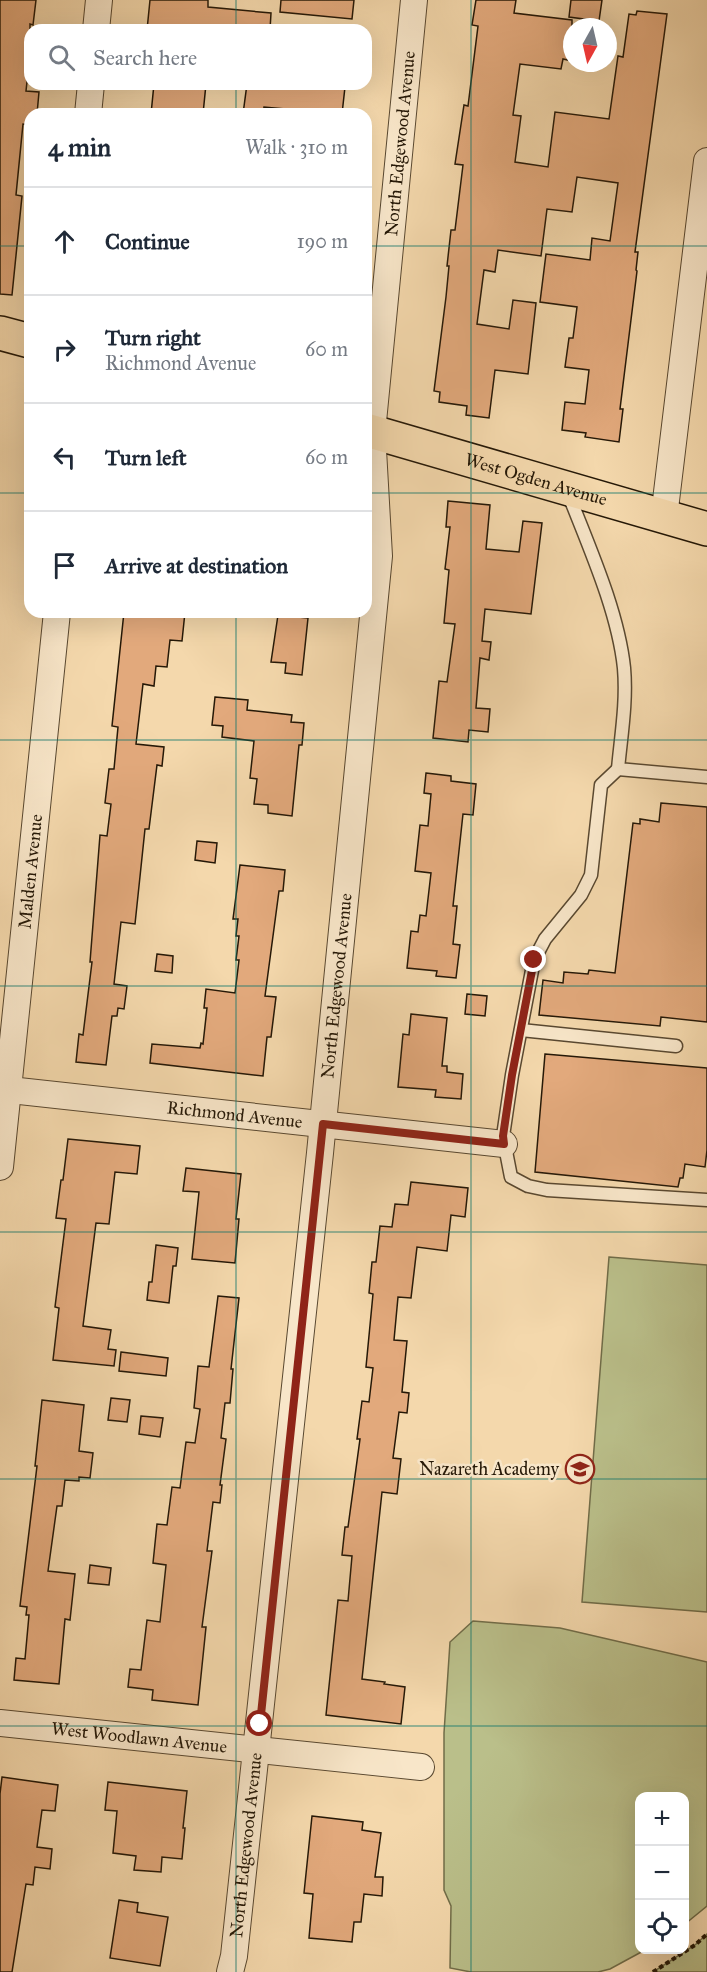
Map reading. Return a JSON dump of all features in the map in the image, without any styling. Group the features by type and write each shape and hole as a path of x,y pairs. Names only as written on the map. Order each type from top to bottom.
{"main road":[{"path":"0,333 24,339"},
{"name":"West Ogden Avenue","path":"372,432 707,529"}],"street":[{"path":"97,24 99,0"},
{"name":"North Edgewood Avenue","path":"372,402 414,0"},
{"path":"89,108 90,90"},
{"path":"664,517 707,161"},
{"name":"North Edgewood Avenue","path":"230,1972 234,1956 257,1749 323,1124 379,556 372,468"},
{"name":"Malden Avenue","path":"0,1167 4,1089 56,618"},
{"name":"Richmond Avenue","path":"4,1089 504,1144"},
{"name":"West Woodlawn Avenue","path":"0,1723 421,1767"}],"lane":[{"path":"565,486 609,606 624,667 625,698 618,769 601,785 591,875 581,895 545,939 534,960 503,1136 504,1144 511,1177 528,1186 558,1191 707,1200"},
{"path":"618,769 707,777"},
{"path":"521,1030 676,1046"}],"path":[{"path":"652,1972 695,1945 707,1934"}],"green space":[{"path":"609,1257 707,1265 707,1612 582,1602"},
{"path":"473,1621 560,1628 707,1662 707,1906 689,1921 689,1792 635,1792 635,1954 638,1954 610,1969 598,1972 471,1972 450,1968 451,1906 444,1890 444,1733 450,1642"},
{"path":"707,1934 707,1972 653,1972 681,1954 689,1954 689,1949"}],"building":[{"path":"0,0 36,0 33,24 24,24 24,90 39,92 38,108 24,108 16,195 22,196 12,295 0,294"},
{"path":"150,0 208,0 208,7 271,13 270,24 148,24"},
{"path":"281,0 354,0 352,19 280,12"},
{"path":"476,0 516,0 514,13 563,19 561,69 520,64 513,115 521,116 515,162 548,167 555,112 609,119 618,56 623,57 629,14 636,15 637,11 667,14 635,252 638,252 637,271 620,409 623,409 619,442 585,437 586,433 562,430 565,402 585,404 589,370 565,367 569,338 573,338 577,307 540,302 546,254 590,260 592,238 610,241 618,183 577,177 572,212 547,209 541,256 498,250 495,272 484,270 477,324 509,329 513,300 536,303 528,374 495,370 489,418 466,415 467,406 439,402 440,392 434,391 446,297 451,230 455,230 463,165 455,164 464,105 468,106 478,26 472,25"},
{"path":"571,0 602,0 599,18 569,17"},
{"path":"153,90 205,90 204,108 152,108"},
{"path":"246,90 345,90 343,108 244,108"},
{"path":"448,501 490,505 486,549 519,552 523,521 542,523 531,614 485,609 482,641 491,642 489,660 480,658 476,708 490,709 488,732 469,730 468,742 433,738 439,681 447,682 455,624 444,623 449,570 445,569 450,527 446,527"},
{"path":"123,618 184,618 182,641 170,640 167,667 156,666 154,686 143,684 136,744 164,747 162,766 157,765 149,829 145,829 135,924 121,922 114,984 127,986 124,1009 118,1008 117,1016 112,1016 106,1065 76,1062 79,1034 83,1035 92,962 90,962 100,835 107,836 111,804 105,803 109,769 114,769 118,727 112,726"},
{"path":"278,618 308,618 302,675 285,673 286,663 271,662"},
{"path":"215,697 248,700 247,710 292,715 291,722 304,723 302,745 299,745 292,816 268,813 268,805 254,804 257,779 250,778 254,741 222,737 223,726 212,725"},
{"path":"426,773 451,776 451,781 476,784 473,815 463,814 453,906 457,906 453,944 460,945 456,978 436,976 437,971 407,968 411,931 418,932 420,915 426,916 431,873 415,871 420,825 428,826 431,794 424,793"},
{"path":"661,803 707,807 707,1022 661,1017 660,1026 539,1015 543,980 563,983 564,972 588,974 589,970 615,973 633,823 640,824 640,819 659,822"},
{"path":"197,841 217,843 215,863 195,860"},
{"path":"240,865 285,870 283,891 279,891 265,996 276,997 271,1037 267,1037 263,1076 150,1063 152,1044 200,1048 201,1043 203,1044 207,1008 204,1008 206,989 235,993 239,936 236,936 238,919 233,919"},
{"path":"157,954 173,956 172,973 155,971"},
{"path":"467,994 487,996 485,1016 465,1014"},
{"path":"411,1014 447,1018 442,1066 447,1066 447,1072 463,1074 461,1099 435,1097 436,1090 398,1087 403,1034 409,1035"},
{"path":"545,1054 707,1068 705,1167 685,1164 683,1178 680,1178 678,1187 535,1172"},
{"path":"68,1139 140,1146 137,1174 115,1172 109,1224 96,1223 83,1326 111,1330 108,1349 116,1350 114,1366 53,1360 59,1308 55,1307 66,1219 56,1218"},
{"path":"186,1168 241,1174 236,1219 239,1219 235,1263 192,1259 199,1192 183,1191"},
{"path":"411,1182 468,1188 465,1217 451,1215 447,1251 417,1247 411,1298 398,1297 394,1340 407,1341 402,1392 409,1393 407,1413 399,1412 393,1458 401,1459 397,1494 382,1492 362,1679 405,1687 401,1724 326,1715 338,1600 348,1601 352,1556 342,1555 345,1527 348,1527 360,1439 357,1439 362,1401 369,1402 373,1368 366,1367 373,1294 369,1293 372,1262 376,1262 380,1226 392,1227 395,1204 408,1205"},
{"path":"156,1245 178,1248 176,1266 173,1266 169,1303 147,1300 149,1282 152,1282"},
{"path":"218,1296 239,1298 231,1369 233,1369 230,1403 225,1403 221,1438 226,1439 220,1503 213,1502 207,1551 212,1551 202,1627 206,1627 198,1705 152,1700 153,1690 128,1687 130,1669 141,1670 147,1620 160,1622 166,1565 153,1563 157,1524 167,1525 172,1487 180,1488 186,1442 195,1443 200,1409 194,1408 198,1366 209,1367"},
{"path":"121,1352 168,1358 166,1376 119,1371"},
{"path":"111,1398 130,1400 127,1422 108,1420"},
{"path":"42,1400 84,1405 79,1451 93,1453 90,1478 79,1477 79,1481 65,1480 62,1506 57,1506 48,1571 75,1574 70,1620 65,1619 59,1684 14,1680 16,1658 25,1659 29,1615 26,1615 27,1607 20,1606 37,1466 35,1466"},
{"path":"141,1416 163,1418 160,1437 139,1434"},
{"path":"90,1565 111,1568 109,1585 88,1583"},
{"path":"2,1777 58,1785 55,1811 42,1810 37,1847 52,1849 50,1869 35,1867 33,1885 26,1884 12,1972 0,1972 0,1794"},
{"path":"108,1782 187,1791 182,1859 162,1857 161,1872 134,1870 136,1856 113,1853 117,1811 105,1810"},
{"path":"312,1816 363,1822 362,1830 381,1833 375,1877 383,1877 382,1896 364,1894 361,1922 354,1922 352,1942 309,1938 313,1894 304,1893"},
{"path":"119,1900 138,1903 137,1912 168,1917 160,1966 110,1958"}],"place":[{"name":"Nazareth Academy","path":"580,1469"}],"route":[{"path":"260,1724 323,1124 504,1144 503,1136 512,1075 534,960"}]}
